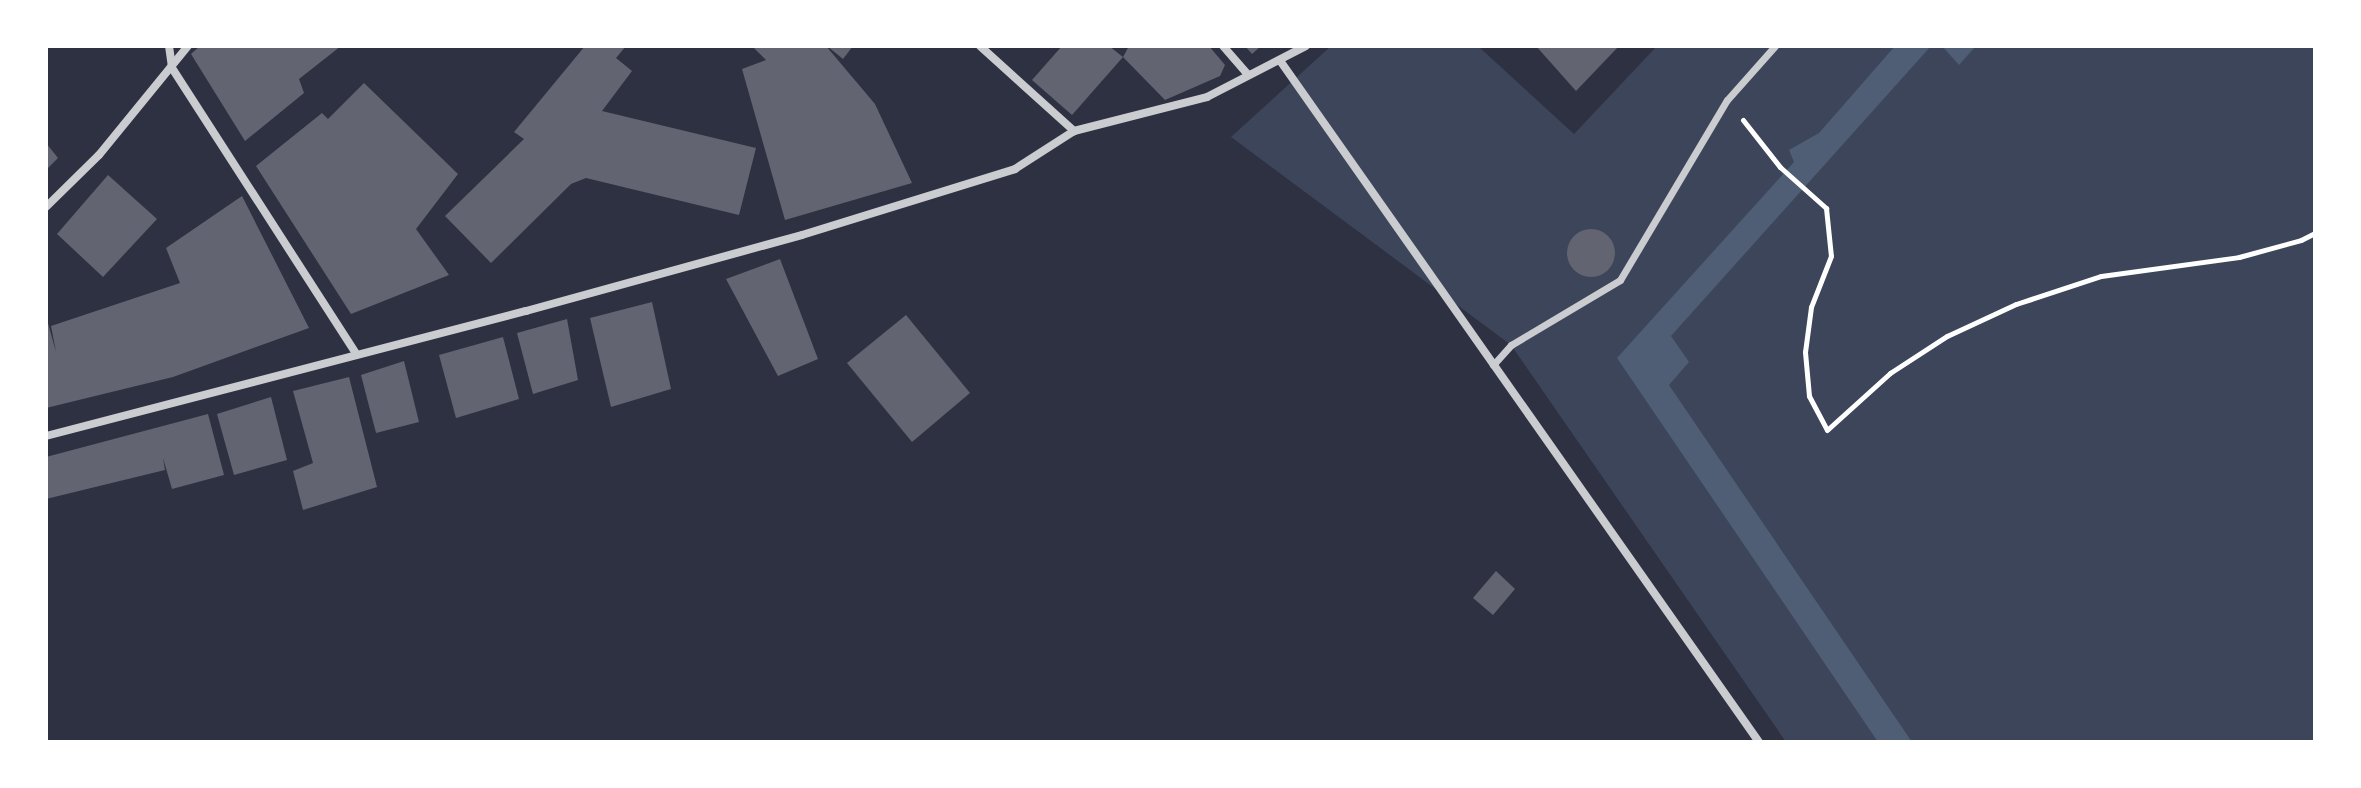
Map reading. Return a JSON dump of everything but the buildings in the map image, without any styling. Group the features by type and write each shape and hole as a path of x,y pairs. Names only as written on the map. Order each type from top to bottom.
{"street":[{"path":"169,46 172,68 357,355"},
{"path":"46,207 99,155 188,46"},
{"path":"980,46 1074,131"},
{"path":"1223,46 1248,75"},
{"path":"46,436 802,235 1015,169 1074,131 1207,97 1281,62 1306,46"},
{"path":"1493,365 1511,345 1620,280 1727,100 1775,46"},
{"path":"1281,62 1759,742"}],"path":[{"path":"1727,100 1780,167 1826,208 1831,256 1811,307 1805,352 1809,396 1827,430 1890,373 1947,336 2016,304 2101,276 2239,257 2301,240 2315,233"}],"shaded area":[{"path":"1331,46 1478,46 1574,134 1657,46 2315,46 2315,742 1786,742 1511,345 1231,137"},
{"path":"1895,46 1931,46 1671,336 1689,362 1669,385 1912,742 1878,742 1617,358 1794,162 1789,150 1819,133"},
{"path":"1942,46 1976,46 1959,65"}]}
